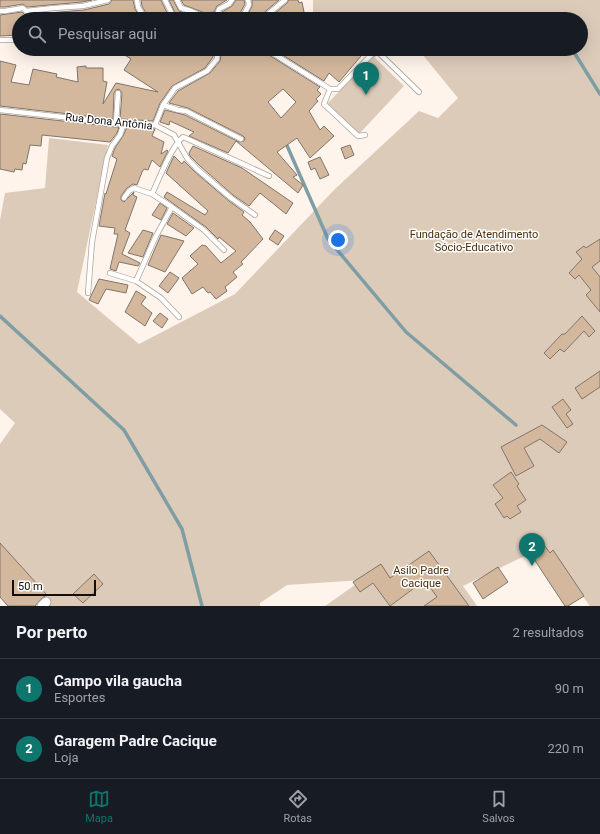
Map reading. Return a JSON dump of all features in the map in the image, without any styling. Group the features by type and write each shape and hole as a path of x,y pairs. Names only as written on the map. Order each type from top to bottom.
{"lane":[{"path":"0,11 23,8 26,11 83,6 108,0"},
{"path":"137,0 138,7 141,12"},
{"path":"165,0 171,12"},
{"path":"177,0 181,8 195,12"},
{"path":"218,12 219,9 229,4 232,0"},
{"path":"245,12 249,5 248,0"},
{"path":"270,12 285,0"},
{"path":"0,40 12,40"},
{"path":"155,125 163,104 175,88 207,71 217,60 217,56"},
{"path":"277,56 330,90 338,89 370,56"},
{"path":"382,56 418,92"},
{"path":"330,90 324,104 358,136 365,135"},
{"path":"116,123 118,93"},
{"path":"163,104 178,110 186,111 241,139"},
{"name":"Rua Dona Antônia","path":"0,110 116,123 155,125 174,135 187,158 197,169 231,198 254,215"},
{"path":"88,293 92,242 107,158 112,146 120,135 124,123"},
{"path":"152,194 166,164 178,142 183,137 269,176"},
{"path":"124,198 129,191 134,188 152,194 204,230 224,250"},
{"path":"136,281 156,236 172,207"},
{"path":"110,273 136,281 161,298 179,317"}],"green space":[{"path":"313,0 600,0 600,606 590,606 545,546 463,586 477,606 325,606 362,580 287,585 260,603 260,606 44,606 0,551 0,444 15,423 0,409 0,220 5,193 45,188 49,138 108,145 77,292 139,344 235,294 335,189 419,111 438,118 458,98 424,56 588,56 588,12 313,12"},
{"path":"373,56 404,86 359,134 327,104"}],"building":[{"path":"0,0 92,0 27,7 23,4 0,7"},
{"path":"112,0 133,0 137,12 60,12 84,10 109,4"},
{"path":"141,0 161,0 167,12 145,12"},
{"path":"169,0 173,0 179,11 182,12 175,12"},
{"path":"181,0 227,0 217,6 214,12 202,12 184,5"},
{"path":"236,0 244,0 245,4 241,12 222,12 232,6"},
{"path":"252,0 279,0 265,12 249,12 252,6"},
{"path":"289,0 298,0 299,3 302,2 304,12 276,12"},
{"path":"12,13 12,35 0,36 0,15"},
{"path":"126,56 213,56 205,68 172,86 160,103 153,121 120,119 122,93 119,89 114,93 113,119 0,106 0,61 16,65 11,82 29,85 33,69 57,74 56,77 78,82 77,67 86,66 86,68 103,68 103,81 107,82 103,104 116,83 158,92 124,70 131,59"},
{"path":"221,56 270,56 320,87 317,90 321,94 316,99 318,101 309,111 320,130 324,126 334,136 310,158 297,138 277,152 297,175 293,177 303,185 298,193 236,141 228,153 189,136 194,132 170,121 169,125 160,122 165,110 185,115 239,142 244,141 245,138 243,136 188,108 169,103 178,91 210,73 220,61","holes":["283,89 296,102 281,118 268,102"]},
{"path":"284,56 361,56 339,82 329,73 324,81"},
{"path":"0,114 119,127 117,133 110,142 42,135 41,146 30,145 26,164 23,163 22,170 15,169 14,172 0,169"},
{"path":"127,127 155,129 152,136 164,142 161,154 167,150 168,151 160,167 152,160 148,170 144,169 142,172 137,185 133,184 127,188 121,196 121,200 124,202 134,192 133,195 137,197 125,230 130,233 122,254 140,263 138,266 119,262 116,271 110,269 118,234 114,234 115,228 99,226 105,193 106,194 117,159 112,156"},
{"path":"350,145 354,155 345,159 341,148"},
{"path":"193,146 242,168 293,203 286,214 260,193 249,206 233,195 190,156 189,153"},
{"path":"174,156 182,164 184,161 229,201 244,212 242,215 250,222 263,239 241,262 243,264 233,272 237,277 225,287 227,291 216,299 203,287 192,294 182,278 198,264 190,256 202,245 206,246 221,263 236,251 219,237 218,239 206,227 164,197 167,192 205,215 208,211 166,173"},
{"path":"320,157 329,175 320,179 315,168 311,170 308,162"},
{"path":"160,203 167,208 161,220 152,215"},
{"path":"173,213 194,228 186,236 167,224"},
{"path":"143,230 153,233 143,257 128,253"},
{"path":"275,230 284,236 278,245 269,239"},
{"path":"161,235 184,241 165,272 148,265"},
{"path":"600,239 600,261 592,267 600,277 600,312 586,295 591,290 579,275 575,279 569,273 582,259 576,252 584,246 586,248"},
{"path":"170,272 179,278 168,293 159,286"},
{"path":"99,279 128,285 126,293 106,289 98,304 89,300"},
{"path":"136,291 146,297 141,304 152,313 145,326 125,312"},
{"path":"160,313 168,319 162,328 153,321"},
{"path":"582,316 595,331 589,337 584,331 564,352 560,349 550,359 544,353"},
{"path":"600,371 600,387 582,399 575,388"},
{"path":"563,399 571,410 566,414 573,424 567,428 552,407"},
{"path":"542,425 567,442 559,453 540,439 524,448 534,466 516,476 501,447"},
{"path":"511,472 519,484 517,486 526,500 517,506 521,512 510,519 507,516 504,518 495,504 503,498 493,485"},
{"path":"539,538 550,553 553,550 584,596 568,606 565,606 532,556 528,559 522,550"},
{"path":"0,543 47,595 35,606 8,606 0,597"},
{"path":"429,551 469,606 424,606 437,597 425,580 390,606 373,583 360,592 353,582 381,564 390,578"},
{"path":"498,567 508,582 483,599 473,583"},
{"path":"94,574 103,584 83,603 73,594"}],"waterway":[{"path":"576,56 600,94"},
{"path":"285,141 328,239 406,332 516,425"},
{"path":"0,316 124,430 182,529 202,606"}],"place":[{"name":"Campo vila gaucha","path":"366,95"},
{"name":"Garagem Padre Cacique","path":"532,566"}],"park label":[{"name":"Fundação de Atendimento Sócio-Educativo","path":"474,240"},
{"name":"Asilo Padre Cacique","path":"421,576"}]}
